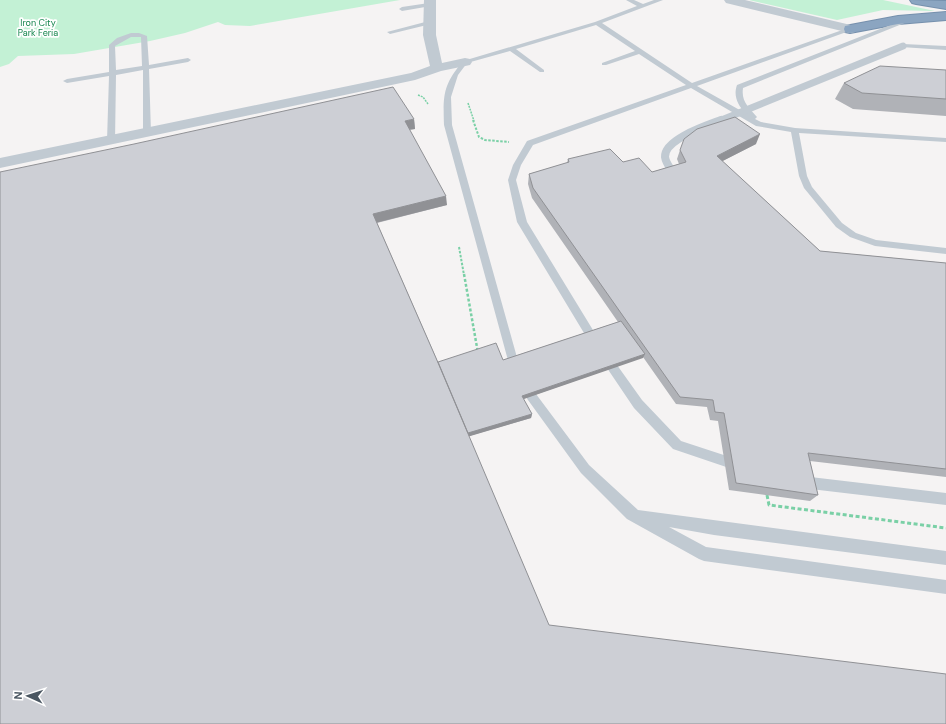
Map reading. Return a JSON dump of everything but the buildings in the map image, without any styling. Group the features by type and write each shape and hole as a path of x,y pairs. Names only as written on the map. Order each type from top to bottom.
{"highway":[{"path":"916,0 946,5"},
{"path":"850,29 880,22 914,17 946,16"}],"street":[{"path":"730,0 850,29"},
{"path":"430,2 429,23 431,47 437,68"},
{"path":"0,164 415,76 437,68 465,62"}],"lane":[{"path":"629,0 642,6"},
{"path":"513,361 448,125 447,97 455,75 465,62 597,23 660,0"},
{"path":"402,9 430,2"},
{"path":"759,124 740,102 738,96 740,87 914,17"},
{"path":"390,32 429,23"},
{"path":"597,23 692,86 759,124 795,130 946,140"},
{"path":"591,335 522,222 512,180 517,165 530,143 850,29"},
{"path":"111,141 113,73 112,46 120,38 138,35 144,36 147,133"},
{"path":"674,174 665,159 666,151 674,143 689,134 903,46 946,48"},
{"path":"510,48 542,71"},
{"path":"604,64 640,52"},
{"path":"68,81 188,60"},
{"path":"795,130 803,176 808,188 839,226 853,235 875,243 946,251"},
{"path":"613,368 638,404 677,445 725,462 748,468"},
{"path":"532,397 585,469 632,514 704,554 946,587"},
{"path":"791,479 946,499"},
{"path":"632,514 714,528 946,558"}],"path":[{"path":"392,81 401,95 415,94 423,98 429,106 468,103 479,137 485,140 530,143"},
{"path":"458,241 478,353"},
{"path":"767,495 769,505 946,528"}],"green space":[{"name":"Iron City Park Feria","path":"0,0 400,0 250,26 225,25 218,22 185,33 150,41 74,54 18,56 9,64 0,67"},
{"path":"749,0 883,0 935,11 883,10 837,20"}]}
